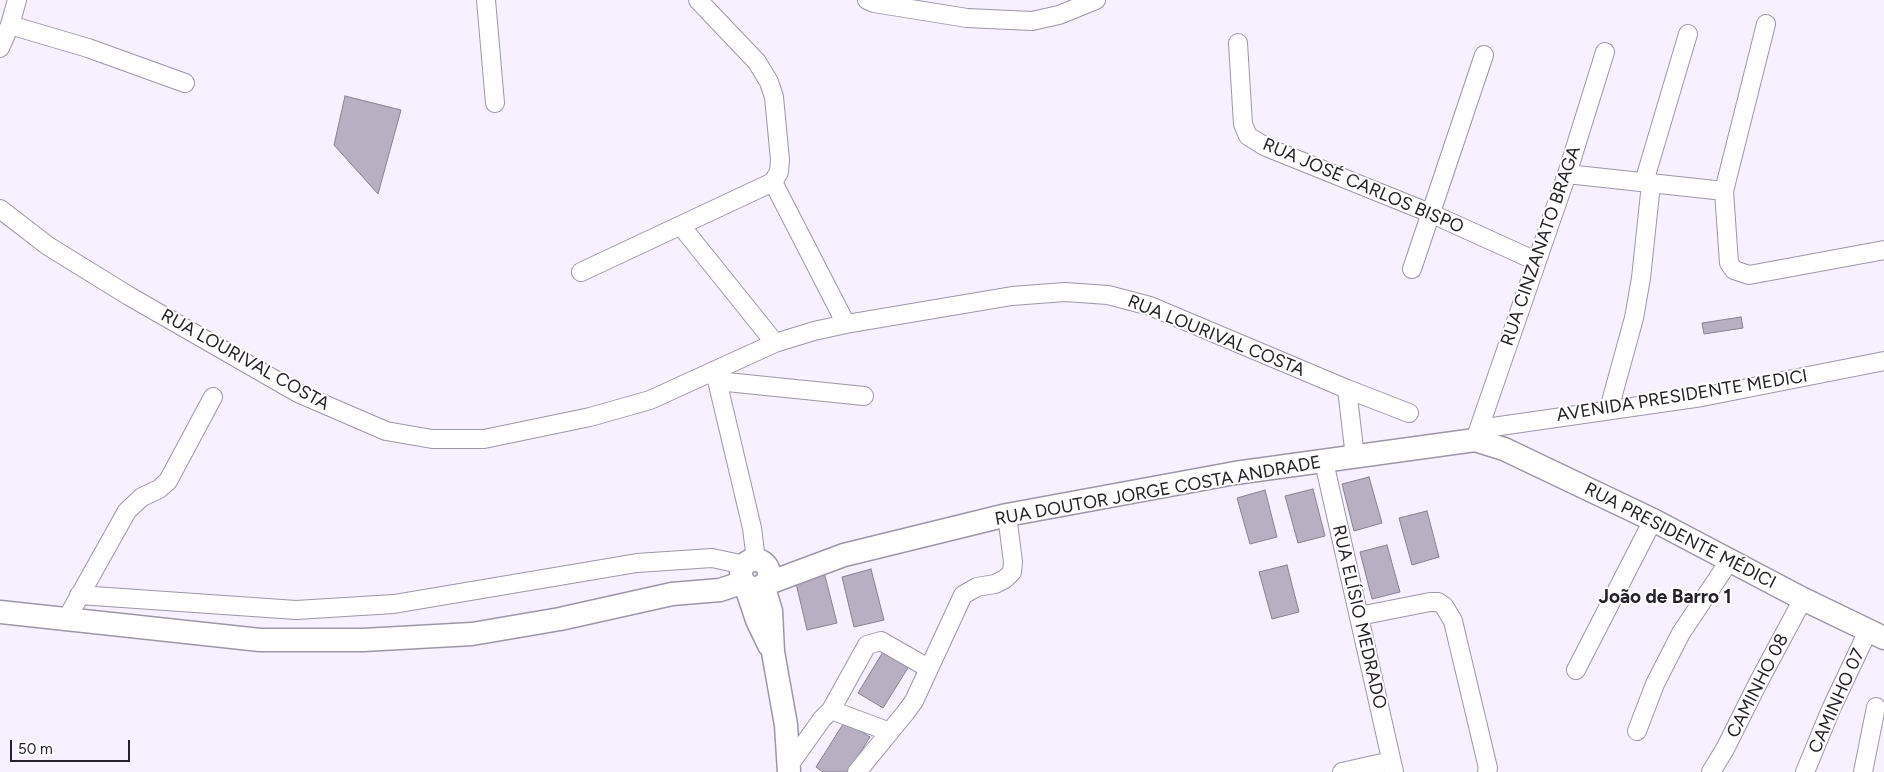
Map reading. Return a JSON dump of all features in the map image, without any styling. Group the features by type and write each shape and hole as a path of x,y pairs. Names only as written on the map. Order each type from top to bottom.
{"main road":[{"name":"RUA DOUTOR JORGE COSTA ANDRADE","path":"0,612 260,640 363,640 472,634 560,619 672,594 696,583 753,574 844,555 1007,515 1235,473 1324,462 1477,434"},
{"name":"RUA PRESIDENTE MÉDICI","path":"1477,434 1504,449 1653,520 1803,599 1876,634"},
{"path":"753,574 771,611 772,652 783,706 790,768"}],"street":[{"path":"0,48 10,25 17,0"},
{"path":"486,0 495,103"},
{"path":"581,272 773,182 779,172 780,160 774,97 770,82 757,62 698,0"},
{"path":"867,0 874,3 967,18 1032,21 1059,15 1096,0"},
{"path":"1766,24 1724,191 1729,263 1734,270 1749,275 1884,250"},
{"path":"10,25 88,48 185,83"},
{"path":"1609,410 1634,318 1641,278 1648,183 1688,34"},
{"name":"RUA JOSÉ CARLOS BISPO","path":"1238,43 1243,124 1248,136 1266,147 1430,213 1536,261"},
{"name":"RUA CINZANATO BRAGA","path":"1477,434 1567,174 1605,52"},
{"path":"1412,269 1484,55"},
{"path":"1567,174 1724,191"},
{"path":"773,182 846,324"},
{"name":"RUA LOURIVAL COSTA","path":"0,210 48,246 129,296 298,393 386,431 432,439 484,439 590,417 650,400 716,376 775,344 814,331 1012,296 1065,292 1108,295 1150,306 1409,413"},
{"path":"681,226 775,344"},
{"name":"AVENIDA PRESIDENTE MEDICI","path":"1477,434 1609,410 1702,396 1884,361"},
{"path":"79,595 296,610 394,604 637,564 712,558 753,574 752,528 716,376 864,396"},
{"path":"1347,389 1355,457"},
{"path":"66,620 127,511 142,497 159,489 168,481 212,397"},
{"name":"RUA ELÍSIO MEDRADO","path":"1324,462 1392,766"},
{"path":"857,772 914,701 963,595 977,588 995,584 1006,579 1012,572 1013,562 1007,515"},
{"path":"1576,670 1653,520"},
{"path":"1637,731 1655,684 1681,633 1730,560"},
{"name":"CAMINHO 08","path":"1711,772 1725,749 1803,599"},
{"path":"1359,616 1430,602 1438,602 1444,606 1453,621 1488,770"},
{"name":"CAMINHO 07","path":"1806,772 1831,709 1876,634"},
{"path":"790,768 822,719 831,710 867,645 881,641 928,668"},
{"path":"1864,772 1876,707"},
{"path":"831,710 890,732"},
{"path":"1342,772 1392,766"}],"building":[{"path":"345,96 401,110 378,194 334,145"},
{"path":"1741,317 1743,328 1704,334 1702,323"},
{"path":"1369,477 1382,523 1354,531 1342,484"},
{"path":"1313,489 1325,536 1298,543 1285,496"},
{"path":"1265,490 1277,537 1250,544 1237,498"},
{"path":"1427,511 1439,557 1412,565 1399,518"},
{"path":"1387,545 1400,592 1372,599 1360,552"},
{"path":"1287,565 1299,612 1272,619 1259,572"},
{"path":"871,569 884,620 854,627 842,577"},
{"path":"824,572 837,623 807,630 795,579"},
{"path":"886,647 911,663 883,708 858,693"},
{"path":"845,721 870,737 848,772 823,772 816,767"}],"district":[{"name":"João de Barro 1","path":"1665,597"}]}
